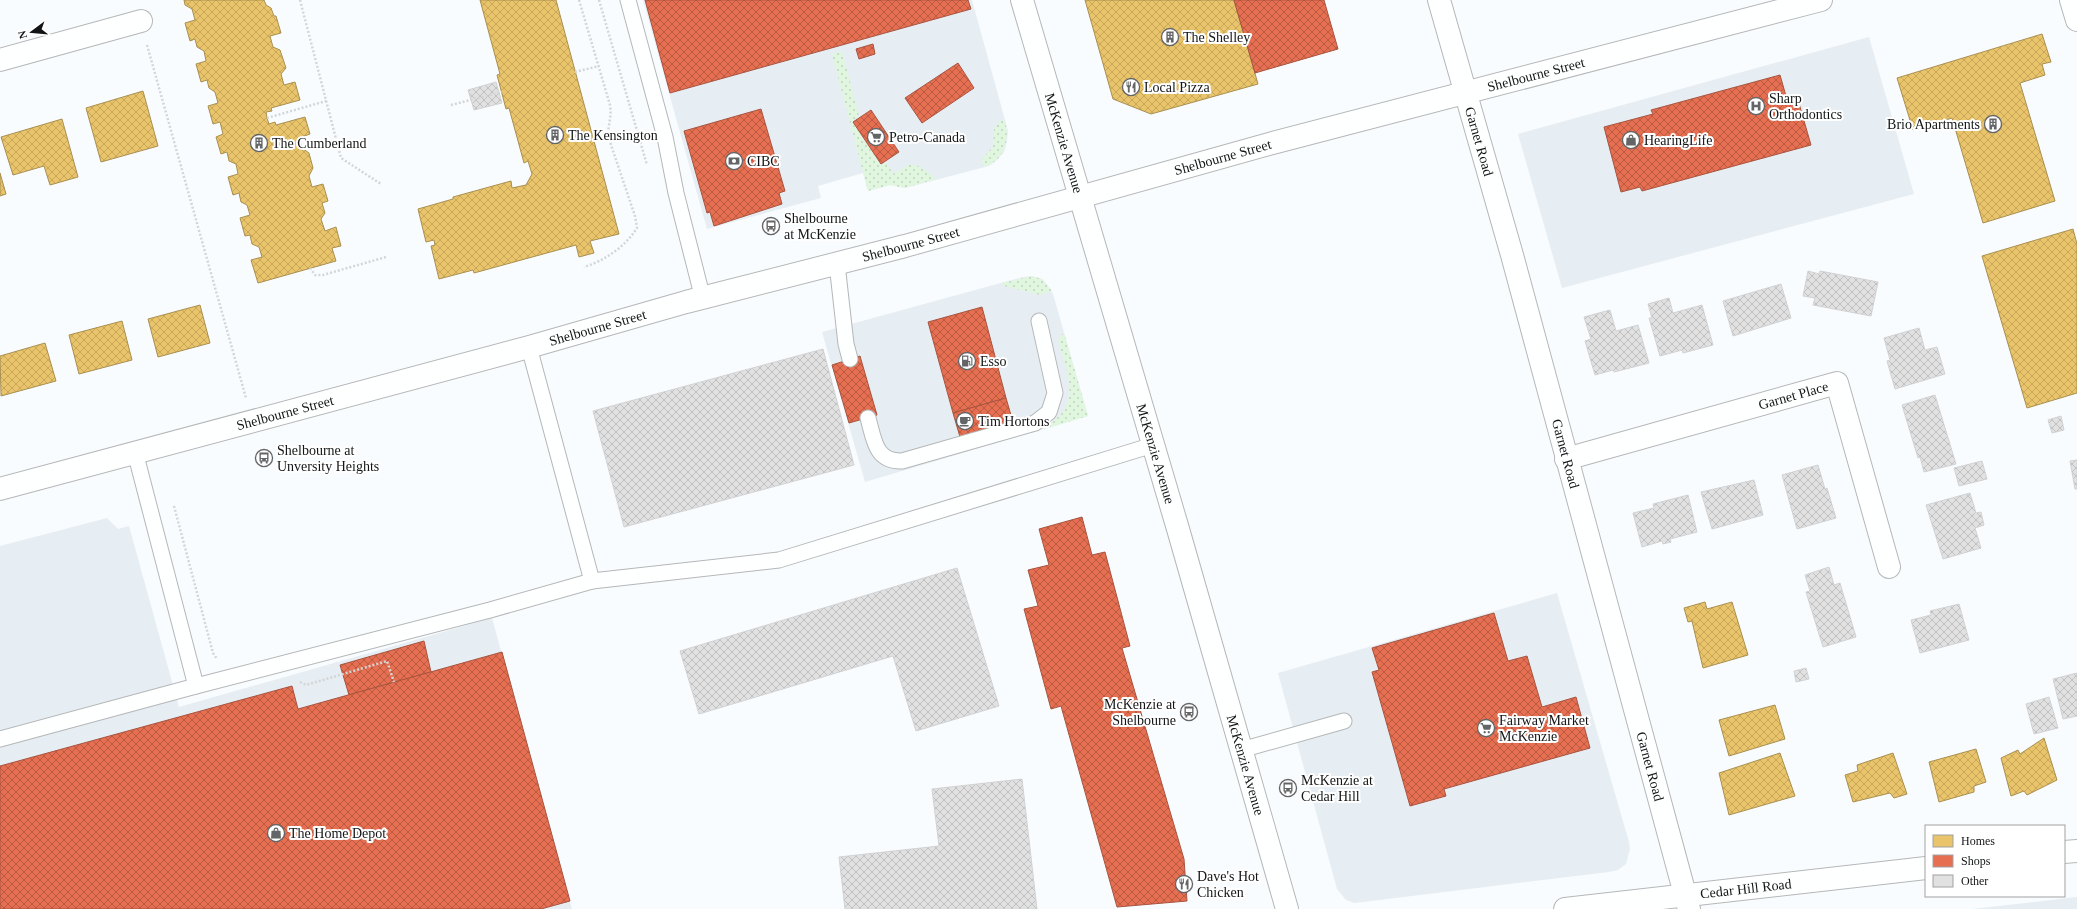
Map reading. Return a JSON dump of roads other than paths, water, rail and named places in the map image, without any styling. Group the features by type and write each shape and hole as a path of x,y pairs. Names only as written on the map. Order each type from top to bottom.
{"main road":[{"name":"McKenzie Avenue","path":"1022,0 1153,445 1287,909"},
{"name":"Garnet Road","path":"1439,0 1512,255 1566,459 1688,902"},
{"name":"Shelbourne Street","path":"0,489 703,299 911,245 1079,196 1465,92 1821,0"},
{"path":"2071,0 2077,20"},
{"path":"0,60 140,21"},
{"name":"Garnet Place","path":"1566,459 1837,383 1889,567"},
{"path":"2065,852 2077,851"},
{"name":"Cedar Hill Road","path":"1565,909 1688,902 1925,868"}],"lane":[{"path":"628,0 664,137 676,193 703,299"},
{"path":"837,264 846,344 850,359"},
{"path":"868,418 880,453 886,459 894,462 1035,423 1048,412 1055,393 1039,321"},
{"path":"529,347 592,581"},
{"path":"0,739 227,677 490,610 592,581 779,560 1153,445"},
{"path":"134,452 196,686"},
{"path":"1241,750 1344,721"}],"place":[{"name":"The Shelley","path":"1170,37"},
{"name":"Local Pizza","path":"1131,87"},
{"name":"Sharp Orthodontics","path":"1756,106"},
{"name":"Brio Apartments","path":"1993,124"},
{"name":"The Kensington","path":"555,135"},
{"name":"Petro-Canada","path":"876,137"},
{"name":"HearingLife","path":"1631,140"},
{"name":"The Cumberland","path":"259,143"},
{"name":"CIBC","path":"734,161"},
{"name":"Shelbourne at McKenzie","path":"771,226"},
{"name":"Esso","path":"967,361"},
{"name":"Tim Hortons","path":"965,421"},
{"name":"Shelbourne at Unversity Heights","path":"264,458"},
{"name":"McKenzie at Shelbourne","path":"1189,712"},
{"name":"Fairway Market McKenzie","path":"1486,728"},
{"name":"McKenzie at Cedar Hill","path":"1288,788"},
{"name":"The Home Depot","path":"276,833"},
{"name":"Dave's Hot Chicken","path":"1184,884"}]}
